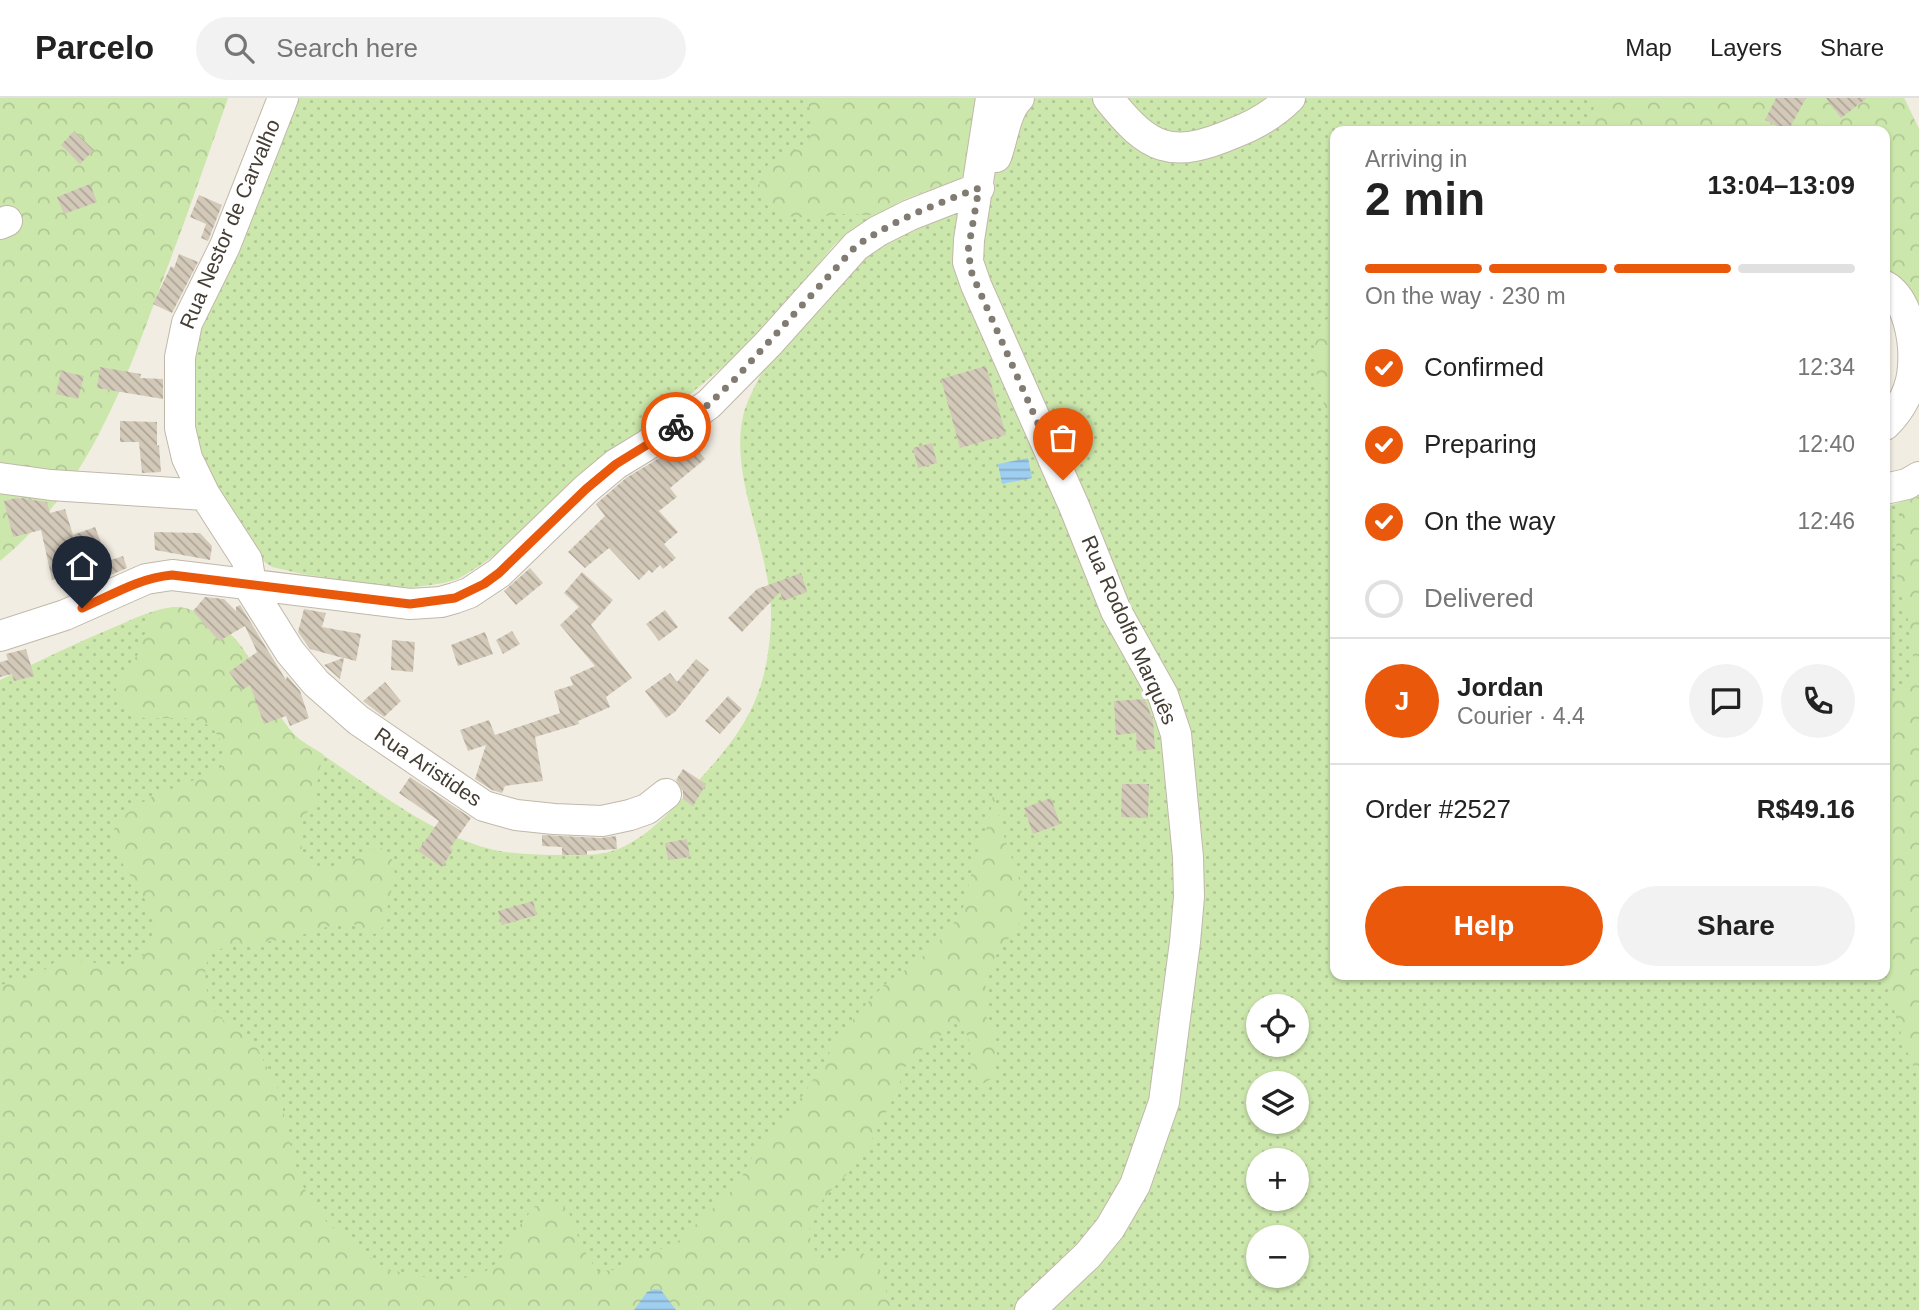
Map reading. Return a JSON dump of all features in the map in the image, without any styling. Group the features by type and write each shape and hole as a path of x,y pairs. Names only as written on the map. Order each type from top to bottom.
{"street":[{"name":"Rua Nestor de Carvalho","path":"248,585 247,560 205,495 187,458 180,428 179,373 182,340 195,304 225,246 283,98"},
{"name":"Rua Rodolfo Marquês","path":"991,98 968,251 972,274 1074,506 1116,611 1163,695 1176,734 1188,857 1189,897 1185,942 1164,1102 1139,1173 1123,1208 1088,1255 1030,1310"},
{"path":"0,636 65,615 129,585 159,576 180,576 410,604 441,602 469,593 499,573 586,489 616,464 709,404 769,343 856,246 878,231 917,212 979,188 992,169 1011,113 1019,98"},
{"path":"1108,98 1128,123 1141,134 1168,148 1182,148 1212,143 1245,129 1269,116 1290,98"},
{"path":"1890,288 1899,300 1907,319 1913,366 1903,401 1890,420"},
{"path":"1890,488 1907,484 1919,477"},
{"path":"0,478 51,485 205,495"},
{"name":"Rua Aristides","path":"248,585 290,652 337,703 484,806 516,815 609,820 647,809 666,794"},
{"path":"380,734 431,746"}],"green space":[{"path":"0,98 228,98 134,356 100,432 57,501 30,533 0,561"},
{"path":"290,98 980,98 970,175 905,199 854,228 834,245 777,316 750,344 681,402 619,445 571,483 503,549 458,579 410,588 302,574 272,567 263,561 231,520 193,435 188,361"},
{"path":"806,98 980,98 970,175 913,196 873,215 799,217 777,212 768,206 762,197 760,180 768,165 777,157 806,143 811,134 812,120"},
{"path":"1003,98 1904,98 1919,129 1890,131 1890,126 1330,126 1330,980 1890,980 1890,505 1919,496 1919,1310 0,1310 0,680 142,615 173,607 190,610 226,630 238,642 274,706 301,741 425,822 451,835 505,852 583,855 600,854 625,846 646,833 665,816 716,761 742,726 760,689 769,646 770,594 741,463 740,437 744,412 761,374 856,263 888,240 993,195"},
{"path":"1597,98 1904,98 1919,129 1919,316 1890,279 1890,126 1586,126"},
{"path":"1327,319 1330,319 1330,423 1317,376 1315,342 1319,329"},
{"path":"1919,496 1919,1077 1902,1039 1887,980 1890,980 1890,702 1910,680 1913,654 1908,618 1896,572 1898,532 1906,502"},
{"path":"180,607 203,614 221,625 235,639 288,728 323,754 313,804 300,823 299,836 303,853 320,868 338,867 379,847 394,864 386,919 375,934 365,933 354,924 336,924 289,939 226,946 212,954 205,966 206,988 215,1012 226,1023 241,1029 253,1040 279,1091 294,1162 315,1207 328,1224 385,1269 444,1281 481,1275 500,1260 516,1230 534,1207 554,1200 568,1210 581,1245 597,1271 615,1270 678,1241 737,1186 757,1148 804,1094 858,1013 884,985 918,961 941,939 962,912 972,871 990,818 993,793 1020,882 1024,907 1022,920 995,957 986,975 985,1013 997,1045 993,1078 982,1084 972,1075 969,1040 958,1021 924,1048 906,1066 897,1091 867,1150 821,1203 809,1231 813,1246 825,1262 855,1250 871,1260 881,1274 892,1310 0,1310 0,985 36,976 59,959 125,966 142,957 156,939 154,917 109,843 118,825 129,812 143,802 226,764 220,739 208,725 193,719 140,717 127,712 117,697 115,683 139,653 151,613"}],"water":[{"path":"1028,458 1032,478 1002,484 998,464"},
{"path":"661,1290 676,1310 634,1310 647,1292"}],"building":[{"path":"1776,98 1806,98 1791,126 1778,126 1765,120"},
{"path":"1826,98 1867,98 1841,118"},
{"path":"74,131 94,150 80,164 61,145"},
{"path":"90,184 97,202 64,214 57,197"},
{"path":"199,195 222,205 208,241 201,238 206,224 190,217"},
{"path":"179,254 198,262 172,313 153,304"},
{"path":"986,366 1006,435 960,448 941,379"},
{"path":"100,367 141,374 140,378 163,379 163,399 97,388"},
{"path":"61,371 84,376 78,399 56,394"},
{"path":"120,421 157,422 161,472 142,473 139,442 120,442"},
{"path":"689,440 705,459 670,488 677,497 659,511 678,532 664,544 676,558 663,569 660,565 652,573 649,570 639,580 609,548 585,568 568,552 605,516 596,504 626,478"},
{"path":"932,443 937,463 918,468 913,448"},
{"path":"17,498 47,502 50,513 65,509 73,535 95,527 108,561 123,556 127,568 104,578 101,569 52,580 41,530 13,537 4,501"},
{"path":"154,532 200,533 212,546 210,560 155,550"},
{"path":"530,568 543,583 516,605 504,591"},
{"path":"582,572 613,600 591,625 632,678 606,697 610,707 578,721 579,724 535,737 543,781 505,786 502,793 492,790 475,779 486,745 468,751 460,730 489,720 495,735 560,713 554,691 573,685 570,677 595,666 560,625 579,607 564,593"},
{"path":"801,573 807,592 783,601 780,592 742,632 728,618 757,589"},
{"path":"205,597 224,599 236,611 236,607 240,605 286,680 287,676 300,691 309,718 290,726 286,716 264,724 250,685 242,690 229,672 257,652 245,626 219,641 193,611"},
{"path":"304,609 326,613 322,627 361,634 356,661 344,658 340,679 324,665 343,658 310,649 298,632"},
{"path":"665,610 678,627 659,641 646,624"},
{"path":"512,631 520,644 503,654 496,640"},
{"path":"485,632 493,654 458,666 451,645"},
{"path":"392,640 415,642 413,672 391,670"},
{"path":"26,649 34,676 14,681 12,674 0,677 0,662 8,660 6,654"},
{"path":"696,659 709,670 675,712 666,718 645,691 670,673 677,682"},
{"path":"385,682 401,701 384,717 363,701"},
{"path":"728,696 742,709 720,734 705,721"},
{"path":"1145,699 1153,721 1155,749 1137,751 1136,733 1116,735 1114,701"},
{"path":"683,769 706,784 693,806 683,799 683,791 676,780"},
{"path":"410,777 471,818 450,848 453,850 442,867 418,851 439,821 399,793"},
{"path":"1122,784 1149,784 1148,818 1121,817"},
{"path":"1051,798 1060,824 1033,834 1024,808"},
{"path":"542,835 601,838 616,836 617,849 587,851 587,855 562,855 562,847 542,846"},
{"path":"687,839 690,857 668,860 665,843"},
{"path":"533,901 537,915 502,925 498,911"}],"way so far":[{"path":"676,427 709,404 735,379 856,246 910,215 979,188 969,240 968,262 1063,480"}],"route":[{"path":"82,608 129,585 172,575 410,604 441,602 455,598 469,593 499,573 586,489 616,464 676,427"}]}
